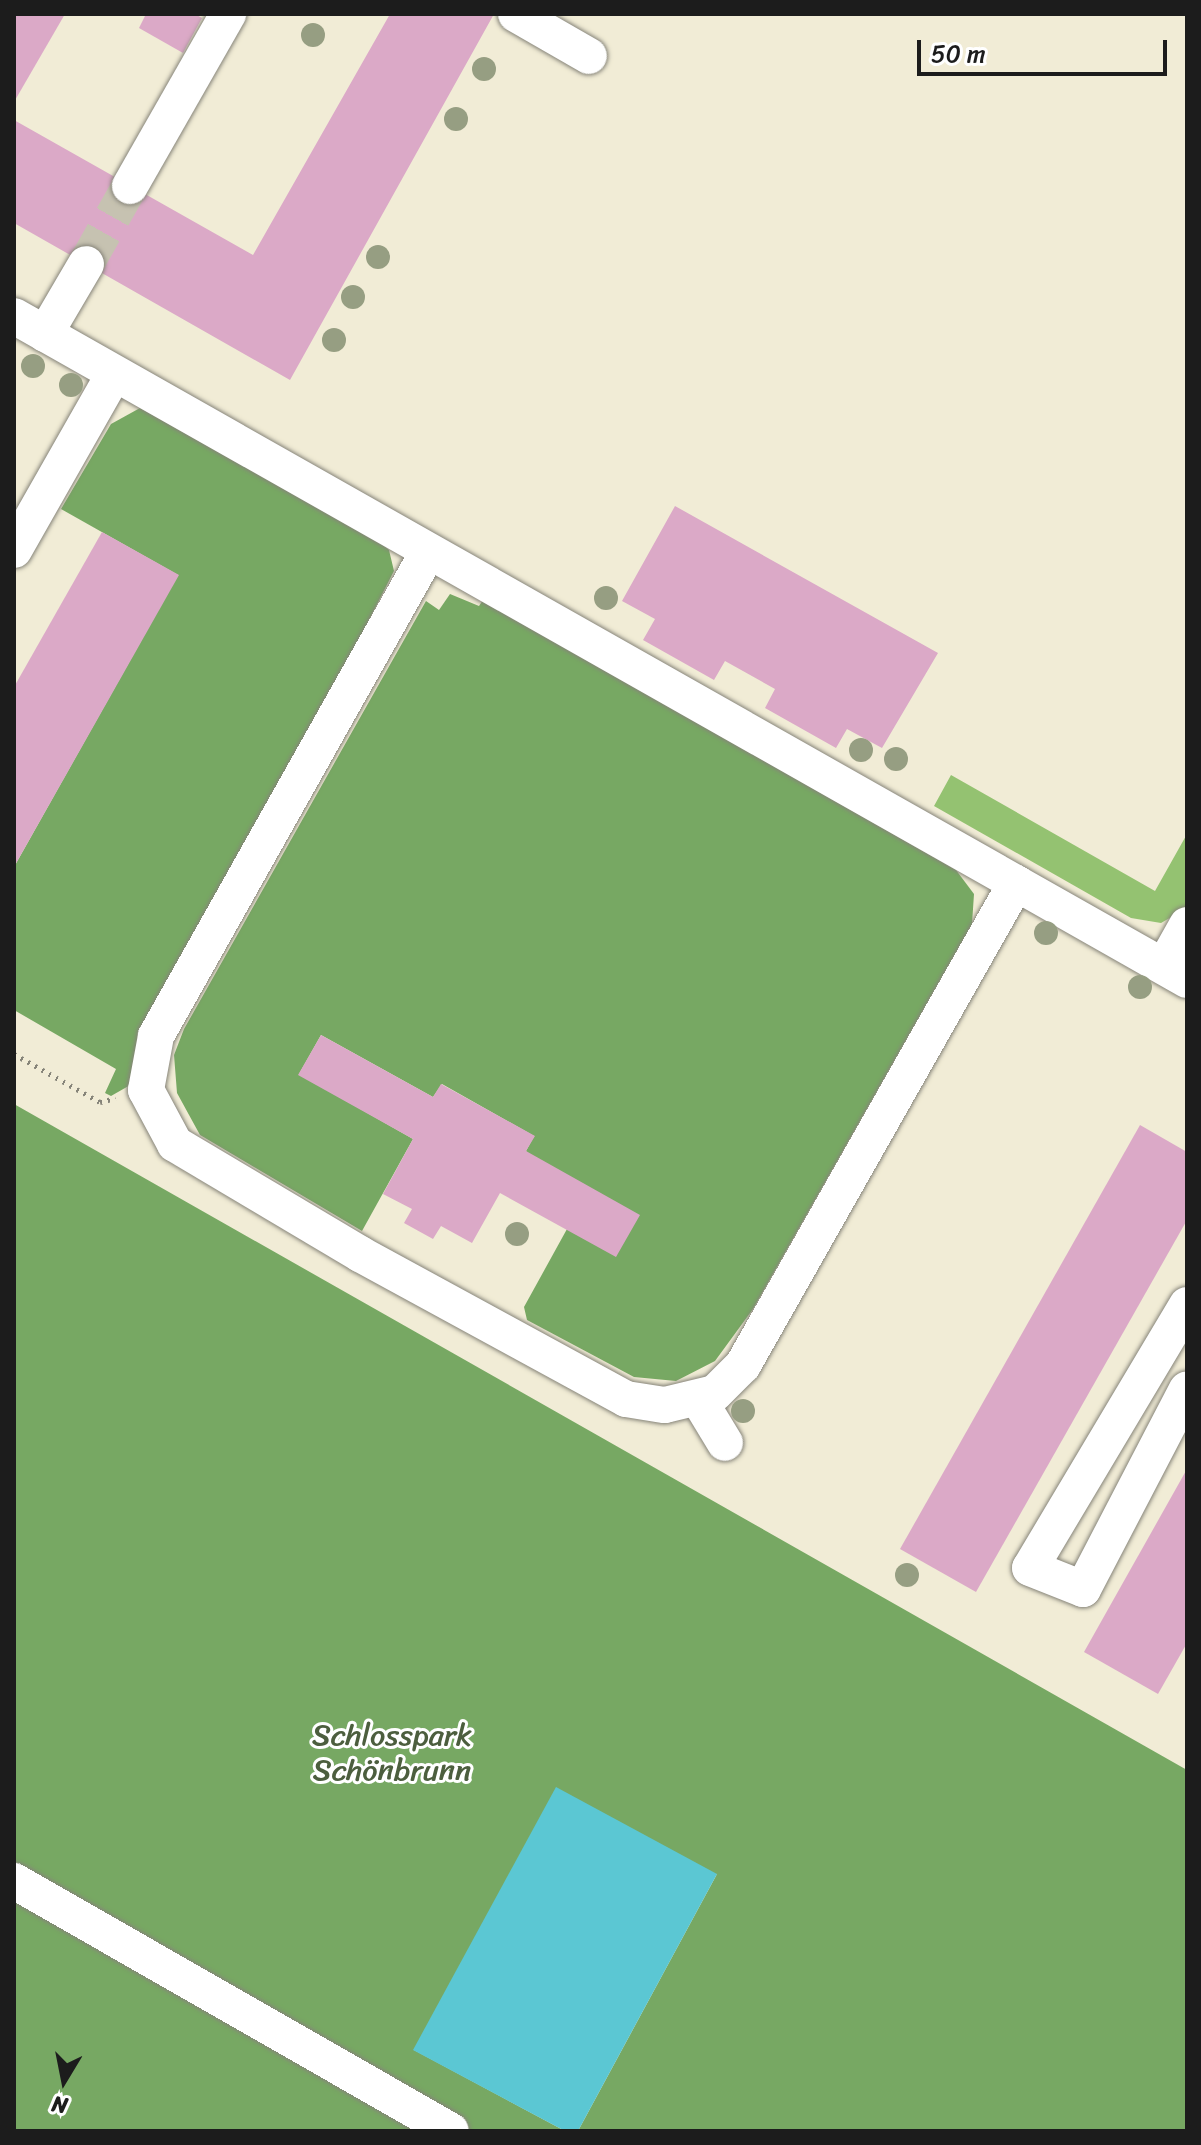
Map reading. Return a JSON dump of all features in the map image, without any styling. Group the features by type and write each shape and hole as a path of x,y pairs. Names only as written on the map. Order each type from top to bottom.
{"lane":[{"path":"130,186 228,14"},
{"path":"516,14 589,56"},
{"path":"45,334 86,264"},
{"path":"14,316 1175,973 1187,925"},
{"path":"14,550 114,374"},
{"path":"428,552 156,1036 146,1090 175,1144 360,1254 626,1399 665,1405 699,1400 730,1383 1016,883"},
{"path":"1187,1305 1030,1568 1083,1589 1187,1389"},
{"path":"699,1400 725,1443"},
{"path":"14,1881 451,2131"}],"path":[{"path":"14,1054 100,1102 146,1090"}],"green space":[{"path":"140,408 376,539 389,550 394,571 132,1084 111,1096 105,1093 116,1069 14,1010 14,867 178,575 61,509 111,424"},
{"path":"450,594 479,606 483,600 956,870 974,894 972,924 753,1309 715,1361 676,1381 634,1377 527,1320 524,1307 567,1229 526,1151 534,1136 442,1084 433,1097 321,1035 299,1074 413,1139 362,1231 200,1135 177,1093 174,1055 184,1029 426,601 439,610"},
{"path":"951,775 1155,891 1187,834 1187,908 1161,923 1131,918 934,806"},
{"name":"Schlosspark Schönbrunn","path":"14,1104 1187,1770 1187,2131 578,2131 717,1874 414,2050 565,2131 14,2131"}],"water":[{"path":"556,1787 717,1874 578,2131 565,2131 413,2050"}],"building":[{"path":"14,14 65,14 14,102"},
{"path":"146,14 195,14 202,18 183,53 139,28"},
{"path":"390,14 494,14 290,380 14,223 14,120 253,255"},
{"path":"675,506 938,653 882,748 847,729 836,748 765,708 775,689 725,661 714,680 643,640 655,619 622,601"},
{"path":"102,532 179,575 14,867 14,687"},
{"path":"321,1035 433,1097 441,1084 535,1136 526,1151 640,1215 616,1257 500,1193 472,1243 441,1226 433,1239 404,1223 412,1209 383,1194 413,1139 298,1075"},
{"path":"1140,1125 1187,1152 1187,1220 976,1592 900,1549"},
{"path":"1187,1469 1187,1643 1158,1694 1084,1652"}],"tunnel":[{"path":"86,264 130,186"}]}
